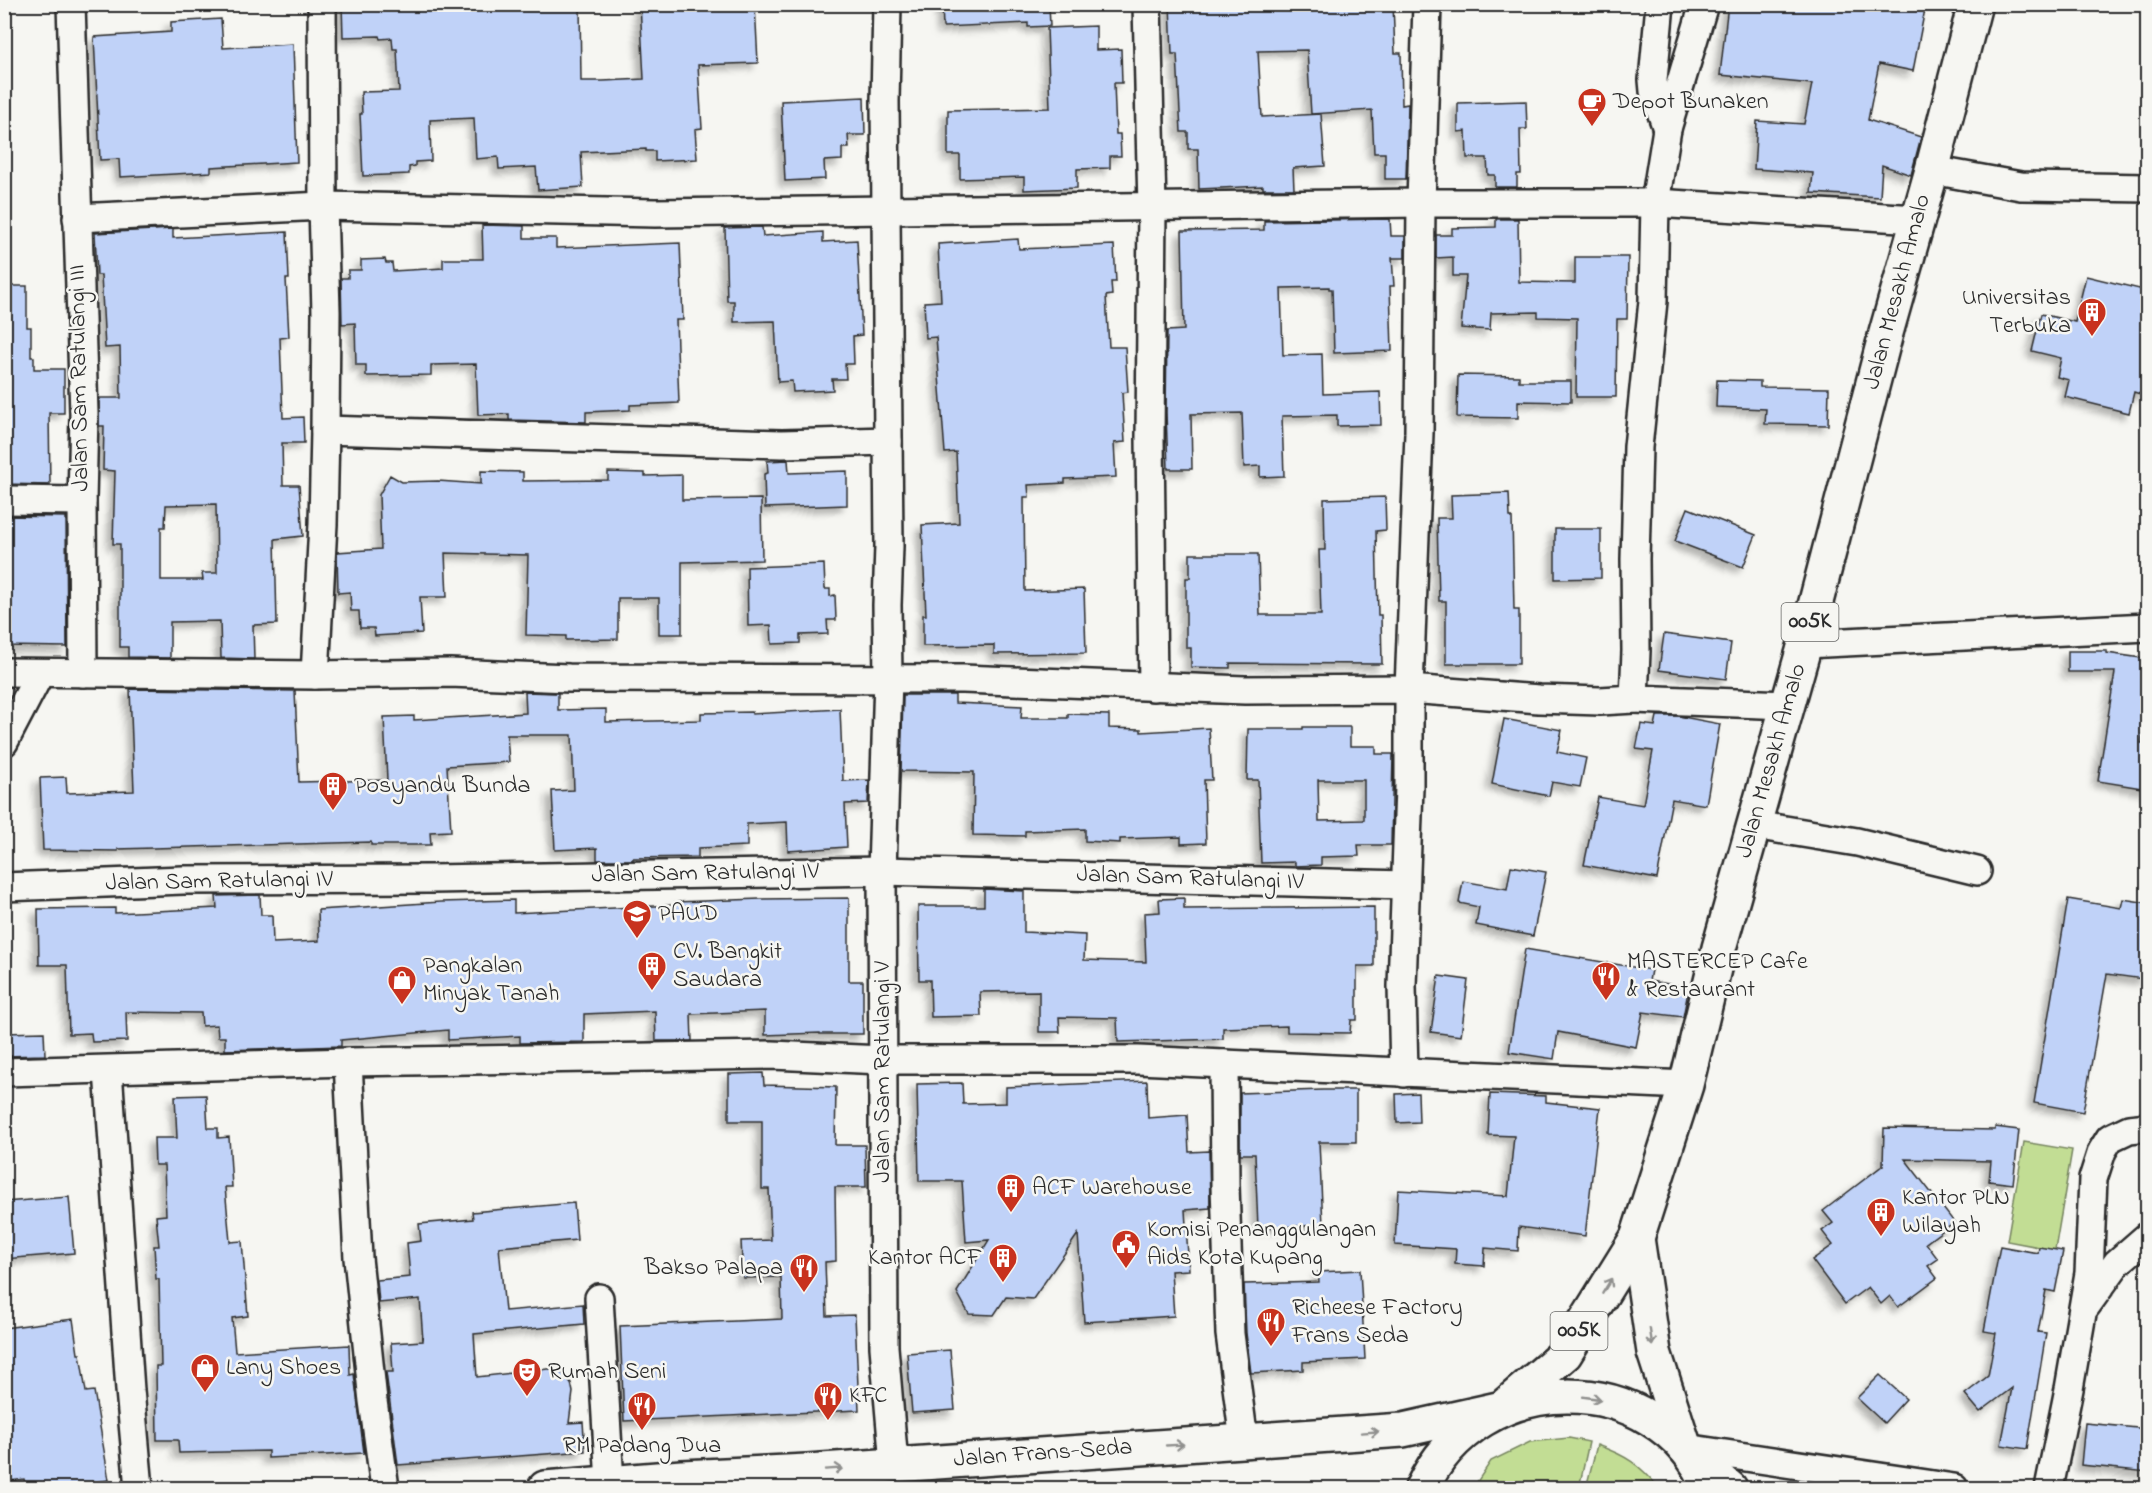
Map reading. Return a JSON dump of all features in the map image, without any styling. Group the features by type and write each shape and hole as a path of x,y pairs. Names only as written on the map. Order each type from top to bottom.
{"main road":[{"name":"Jalan Mesakh Amalo","path":"1502,1408 1565,1354 1636,1238 1686,1085 1719,948 1805,644 1975,4"},
{"name":"Jalan Mesakh Amalo","path":"1636,1238 1654,1352 1685,1448"},
{"path":"1422,1488 1429,1473 1448,1447 1473,1425 1502,1408 1534,1398 1567,1395 1600,1399 1631,1409 1651,1420 1730,1488"},
{"name":"Jalan Frans-Seda","path":"545,1488 1403,1430 1502,1408"},
{"path":"1685,1448 1704,1475 1710,1488"}],"street":[{"name":"Jalan Sam Ratulangi III","path":"71,4 84,414 82,673"},
{"path":"315,675 323,524 325,430 326,312 322,4"},
{"name":"Jalan Sam Ratulangi V","path":"887,4 888,678 882,871 884,937 882,1060 884,1347 894,1464"},
{"path":"1147,4 1152,207 1150,438 1153,687"},
{"path":"1404,1073 1402,986 1409,787 1409,689 1419,434 1421,203 1427,4"},
{"path":"1660,4 1653,80 1667,129"},
{"path":"1634,699 1638,447 1653,301 1655,203 1667,129 1704,4"},
{"path":"1932,170 2021,186 2148,188"},
{"path":"77,218 323,206 655,213 1421,203 1655,203 1917,219"},
{"path":"325,430 783,444 888,441"},
{"path":"4,500 82,501"},
{"path":"1805,644 2148,627"},
{"path":"4,672 315,675 450,673 569,678 963,679 1245,690 1409,689 1549,699 1600,701 1634,699 1788,705"},
{"path":"4,742 40,673"},
{"path":"1754,825 1857,842 1977,871"},
{"name":"Jalan Sam Ratulangi IV","path":"4,887 183,880 432,879 882,871 1405,885"},
{"path":"4,1072 348,1062 772,1055 882,1060 1116,1060 1686,1085"},
{"path":"348,1062 358,1258 385,1488"},
{"path":"1224,1064 1230,1334 1244,1441"},
{"path":"108,1070 139,1488"},
{"path":"2049,1488 2069,1389 2088,1273 2093,1179 2102,1151 2110,1138 2129,1129 2148,1127"},
{"path":"2082,1312 2117,1263 2148,1236"},
{"path":"599,1298 610,1483"},
{"path":"1685,1448 1954,1488"}],"green space":[{"path":"2024,1142 2072,1150 2055,1250 2007,1241"},
{"path":"1569,1438 1589,1442 1579,1488 1473,1488 1491,1461 1530,1442"},
{"path":"1597,1445 1632,1462 1659,1488 1586,1488"}],"building":[{"path":"342,4 580,4 581,81 603,81 644,79 640,4 755,4 758,63 698,65 702,128 695,129 697,159 655,161 655,151 646,151 646,149 581,152 583,187 538,190 536,167 499,169 498,157 476,159 474,118 430,120 431,161 415,162 415,166 409,167 409,174 363,176 361,92 399,91 397,49 393,49 392,38 343,37"},
{"path":"942,4 1049,4 1050,26 1028,27 1028,23 943,27"},
{"path":"1170,4 1393,4 1395,53 1401,53 1402,105 1408,104 1406,179 1385,179 1385,153 1374,153 1372,110 1311,114 1307,50 1258,51 1262,117 1321,114 1325,166 1293,168 1294,189 1263,189 1263,186 1199,189 1198,149 1188,149 1188,132 1181,132 1177,54 1172,54"},
{"path":"1728,4 1926,4 1913,71 1879,64 1868,120 1921,137 1911,175 1882,165 1880,197 1811,193 1813,173 1754,169 1757,121 1804,124 1812,84 1720,75"},
{"path":"221,19 223,48 293,44 297,162 211,167 211,172 120,177 119,159 100,160 94,37 171,32 171,22"},
{"path":"1096,26 1096,50 1121,49 1122,83 1114,83 1116,134 1120,134 1121,156 1110,156 1110,168 1077,169 1077,188 1024,190 1024,177 960,179 960,155 948,155 948,110 1050,108 1047,28"},
{"path":"864,97 865,135 848,135 849,148 842,148 842,160 824,161 825,179 785,181 781,101"},
{"path":"1526,101 1527,129 1520,129 1521,174 1517,174 1517,187 1495,187 1495,175 1488,175 1487,158 1467,158 1466,131 1458,132 1458,103"},
{"path":"1390,219 1391,236 1405,236 1405,258 1392,258 1394,286 1390,286 1392,351 1334,353 1332,289 1329,287 1281,288 1283,355 1322,354 1323,394 1380,392 1381,425 1337,426 1337,415 1282,416 1284,476 1260,477 1260,466 1244,467 1242,413 1191,414 1192,469 1168,469 1167,331 1184,330 1182,231 1264,230 1264,221"},
{"path":"1496,219 1518,219 1519,282 1575,283 1575,257 1628,257 1627,319 1617,319 1616,397 1576,397 1577,318 1538,317 1538,312 1491,313 1490,330 1461,328 1466,276 1453,276 1453,257 1436,258 1436,235 1452,235 1452,228 1496,227"},
{"path":"482,225 524,226 524,238 556,238 556,248 680,243 683,320 676,320 679,403 630,405 630,410 586,412 586,422 509,420 509,414 478,415 476,364 431,365 431,375 366,376 366,365 356,365 355,323 342,324 341,278 348,278 348,270 361,270 361,260 385,259 386,263 392,263 393,271 443,268 443,259 483,259"},
{"path":"762,227 763,236 823,232 823,242 857,240 862,335 853,336 854,364 845,364 846,379 832,379 833,390 793,392 792,381 778,382 775,321 734,322 734,301 727,301 725,228"},
{"path":"173,229 173,238 287,232 289,279 286,279 289,337 280,338 283,418 303,417 304,443 282,443 283,485 299,485 303,536 275,539 277,624 253,625 254,659 221,658 220,621 170,622 170,658 128,657 128,647 120,647 120,544 113,544 115,471 103,470 104,426 99,426 99,398 121,398 120,347 105,348 101,275 97,275 95,233","holes":["216,504 217,573 202,573 203,580 161,580 161,527 165,527 166,505"]},
{"path":"1018,239 1019,249 1114,245 1116,282 1111,282 1112,295 1106,296 1109,347 1125,347 1128,392 1122,393 1125,442 1114,443 1116,477 1065,479 1065,483 1028,485 1029,497 1024,497 1025,591 1084,589 1086,653 994,654 994,645 923,646 923,615 926,615 922,525 959,523 956,452 945,453 936,337 926,338 924,302 941,301 938,244"},
{"name":"Universitas Terbuka","path":"2086,276 2148,291 2148,378 2143,395 2134,392 2129,413 2065,397 2069,380 2057,377 2061,358 2032,351 2041,314 2075,322"},
{"path":"4,286 27,286 27,327 31,327 31,357 34,357 34,369 64,369 64,413 49,413 50,485 4,484"},
{"path":"1458,375 1519,376 1519,381 1571,381 1571,402 1518,401 1518,418 1457,417"},
{"path":"1717,380 1760,381 1760,387 1829,388 1828,425 1765,424 1766,409 1716,407"},
{"path":"788,460 789,473 847,471 847,505 765,508 764,474 768,473 767,461"},
{"path":"481,471 523,472 523,481 608,480 608,472 645,473 645,476 682,475 682,500 761,499 762,560 682,562 682,634 659,634 659,598 618,598 618,639 566,640 566,636 526,635 528,555 445,553 447,597 420,597 422,633 375,636 374,628 360,628 359,611 351,611 350,592 338,593 337,552 381,549 379,495 390,475 402,482 438,481 481,484"},
{"path":"1509,493 1510,517 1512,517 1514,610 1519,610 1519,664 1446,664 1446,601 1439,601 1437,518 1452,518 1451,495"},
{"path":"1385,497 1386,530 1376,531 1382,664 1230,663 1230,668 1191,667 1191,648 1186,648 1186,578 1190,578 1190,554 1258,554 1260,615 1321,615 1319,550 1325,550 1324,499"},
{"path":"1688,508 1756,535 1743,567 1675,541"},
{"path":"4,516 66,517 67,647 4,646"},
{"path":"1555,529 1601,529 1601,578 1555,579"},
{"path":"824,564 825,589 830,589 830,596 835,595 836,620 827,620 828,634 800,635 800,643 772,644 771,625 748,626 747,567"},
{"path":"1664,634 1731,643 1726,679 1659,670"},
{"path":"2068,651 2107,651 2107,653 2148,659 2148,700 2141,743 2148,743 2148,789 2098,781 2115,672 2068,672"},
{"path":"130,689 295,691 299,782 387,780 384,717 414,716 414,720 526,713 525,692 558,693 558,710 606,709 606,722 701,720 701,713 752,712 752,714 840,709 843,781 869,780 868,803 845,804 847,847 788,851 787,822 747,824 747,846 698,848 698,857 597,860 597,848 555,850 552,791 574,790 572,735 507,735 509,762 447,766 451,831 430,832 431,845 371,845 371,842 118,849 118,851 43,850 40,778 66,777 67,793 134,791"},
{"path":"903,695 955,695 955,703 1022,706 1021,718 1068,718 1068,714 1109,715 1109,728 1141,729 1141,732 1209,728 1212,780 1204,780 1206,843 1181,844 1181,837 1120,839 1120,843 1085,841 1085,829 1025,831 1025,836 973,835 974,772 901,771"},
{"path":"1657,716 1678,716 1720,724 1706,805 1672,799 1657,879 1584,865 1598,797 1643,805 1653,751 1636,749 1641,724 1655,726"},
{"path":"1504,719 1562,730 1557,752 1586,758 1580,787 1552,782 1549,796 1492,784"},
{"path":"1303,727 1350,727 1350,746 1376,746 1376,754 1393,754 1391,845 1358,845 1359,856 1321,857 1321,865 1295,866 1295,862 1261,863 1258,780 1247,780 1248,729 1303,729","holes":["1318,780 1364,780 1364,820 1319,821"]},
{"path":"1511,866 1546,872 1533,936 1476,925 1479,907 1459,903 1463,881 1507,889"},
{"path":"984,889 1024,891 1024,932 1085,935 1084,960 1146,962 1144,913 1160,912 1159,899 1184,898 1184,909 1374,907 1374,966 1357,966 1357,1020 1351,1020 1350,1033 1287,1032 1287,1026 1223,1028 1223,1039 1118,1042 1117,1018 1059,1017 1060,1032 1039,1032 1039,991 980,992 981,1016 931,1017 930,980 919,980 918,906 984,906"},
{"path":"260,895 261,915 272,915 273,943 319,941 318,910 514,900 514,913 675,905 675,902 849,898 849,981 863,981 863,1034 765,1035 765,1011 691,1014 692,1041 656,1041 655,1011 584,1014 584,1042 520,1043 520,1036 448,1040 448,1030 341,1040 341,1046 225,1050 225,1037 218,1037 217,1025 202,1026 201,1013 126,1012 127,1041 92,1042 91,1033 69,1034 67,965 39,965 38,909 115,908 115,913 217,908 216,896"},
{"path":"2068,899 2121,908 2123,899 2148,903 2148,949 2143,979 2107,974 2083,1112 2034,1103"},
{"path":"1525,949 1651,970 1649,981 1689,987 1683,1017 1643,1012 1636,1047 1558,1032 1554,1059 1509,1052"},
{"path":"1439,976 1468,980 1461,1036 1431,1032"},
{"path":"44,1032 45,1055 4,1056 4,1033"},
{"path":"763,1073 764,1085 836,1087 835,1145 865,1145 866,1187 835,1187 836,1261 825,1262 827,1316 855,1315 859,1410 624,1421 620,1326 782,1319 781,1277 743,1278 741,1241 771,1240 769,1189 762,1189 762,1121 729,1121 729,1074"},
{"path":"1147,1081 1148,1118 1187,1115 1189,1152 1209,1151 1210,1208 1185,1210 1189,1270 1171,1271 1174,1316 1084,1322 1078,1234 1033,1299 1006,1297 994,1315 969,1314 957,1292 989,1240 966,1242 962,1181 919,1181 917,1084 962,1083 963,1104 1006,1103 1006,1087"},
{"path":"1356,1090 1356,1142 1319,1142 1323,1225 1258,1228 1255,1154 1240,1154 1240,1093"},
{"path":"1418,1093 1419,1122 1397,1123 1396,1094"},
{"path":"1490,1094 1546,1096 1546,1102 1600,1108 1585,1236 1519,1227 1518,1251 1485,1248 1484,1266 1455,1264 1456,1249 1395,1245 1398,1190 1508,1196 1514,1136 1488,1135"},
{"path":"206,1095 208,1128 218,1128 218,1138 229,1137 232,1187 225,1187 230,1242 242,1241 248,1316 232,1318 235,1352 349,1345 350,1375 354,1374 364,1453 268,1458 268,1451 179,1453 178,1440 157,1440 156,1366 161,1366 159,1279 156,1279 154,1246 159,1246 156,1216 166,1215 164,1165 155,1165 154,1138 177,1138 175,1096"},
{"name":"Kantor PLN Wilayah","path":"1995,1127 2019,1130 2013,1184 1989,1181 1991,1161 1905,1159 1954,1222 1926,1243 1938,1259 1928,1266 1937,1278 1898,1307 1890,1296 1881,1304 1868,1287 1845,1304 1812,1260 1833,1245 1822,1231 1833,1223 1823,1211 1883,1165 1884,1128 1995,1130"},
{"path":"69,1197 74,1253 4,1259 4,1202"},
{"path":"574,1203 577,1240 499,1247 505,1311 583,1304 584,1324 474,1334 477,1377 548,1369 555,1369 565,1375 571,1383 573,1392 569,1423 583,1422 585,1451 398,1465 386,1372 393,1372 391,1343 423,1341 420,1299 379,1303 377,1280 410,1277 407,1243 421,1241 419,1224 473,1219 472,1212"},
{"name":"Kantor PLN Wilayah","path":"2000,1246 2038,1253 2039,1247 2063,1251 2055,1292 2046,1290 2038,1332 2046,1333 2027,1449 2001,1445 2012,1388 1980,1412 1965,1394 1988,1376 1996,1333 1984,1331"},
{"path":"1360,1270 1365,1359 1303,1362 1303,1370 1251,1373 1246,1333 1244,1284 1319,1282 1318,1272"},
{"path":"73,1319 86,1392 94,1391 109,1480 54,1488 26,1488 24,1479 4,1482 4,1328"},
{"path":"950,1350 955,1410 912,1413 907,1353"},
{"path":"1880,1375 1906,1399 1884,1423 1857,1398"},
{"path":"2085,1423 2148,1429 2148,1472 2081,1465"}],"place":[{"name":"Depot Bunaken","path":"1592,128"},
{"name":"Universitas Terbuka","path":"2092,338"},
{"name":"Posyandu Bunda","path":"333,812"},
{"name":"PAUD","path":"637,940"},
{"name":"CV. Bangkit Saudara","path":"652,992"},
{"name":"MASTERCEP Cafe & Restaurant","path":"1606,1002"},
{"name":"Pangkalan Minyak Tanah","path":"402,1006"},
{"name":"ACF Warehouse","path":"1011,1214"},
{"name":"Kantor PLN Wilayah","path":"1881,1238"},
{"name":"Komisi Penanggulangan Aids Kota Kupang","path":"1126,1270"},
{"name":"Kantor ACF","path":"1003,1284"},
{"name":"Bakso Palapa","path":"804,1294"},
{"name":"Richeese Factory Frans Seda","path":"1271,1348"},
{"name":"Lany Shoes","path":"205,1394"},
{"name":"Rumah Seni","path":"527,1398"},
{"name":"KFC","path":"828,1422"},
{"name":"RM Padang Dua","path":"642,1432"}]}
